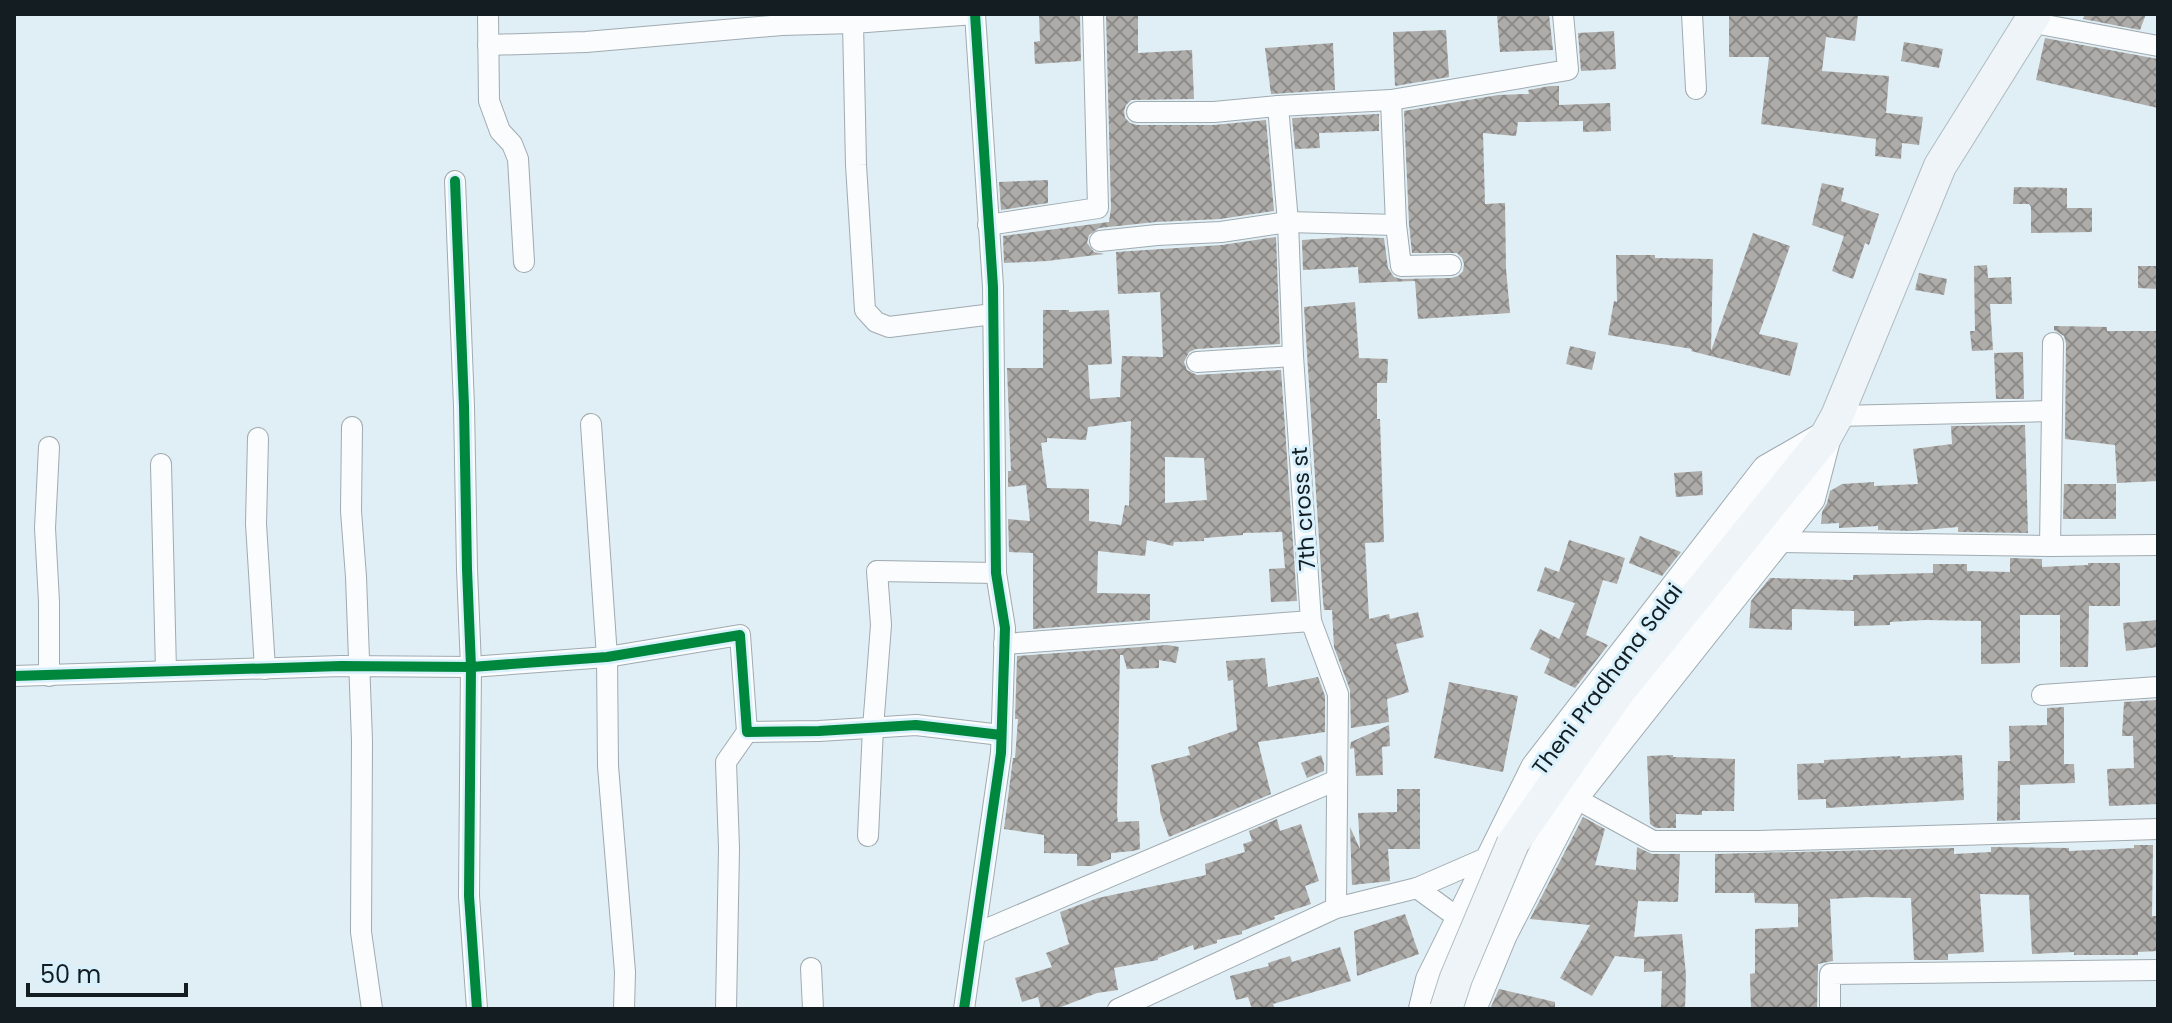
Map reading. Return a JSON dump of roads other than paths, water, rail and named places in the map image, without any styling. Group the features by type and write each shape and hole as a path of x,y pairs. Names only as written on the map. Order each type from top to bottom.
{"main road":[{"name":"Theni Pradhana Salai","path":"1471,1009 1502,934 1573,797 1810,498 1832,426 1940,166 2032,18"},
{"path":"1424,1009 1431,980 1461,920 1503,849 1617,694 1832,426"},
{"path":"1446,1009 1503,849"},
{"path":"1448,947 1490,964"}],"street":[{"path":"488,14 489,101 500,131 512,144 518,159 524,262"},
{"path":"488,45 586,42 782,25 975,14 993,314 996,573 1005,628 1001,753 964,1009"},
{"path":"988,225 1098,208 1093,14"},
{"path":"1137,112 1214,112 1391,100 1568,70 1563,14"},
{"path":"1692,14 1696,89"},
{"path":"2032,18 2158,46"},
{"path":"853,23 856,165 865,310 876,322 889,327 993,314"},
{"path":"1391,100 1396,225 1401,266 1451,265"},
{"name":"7th cross st","path":"1278,106 1288,222 1293,356 1311,621 1338,694 1336,908"},
{"path":"455,181 471,667 469,896 477,1009"},
{"path":"1100,241 1221,232 1288,222 1396,225"},
{"path":"2050,546 2053,343"},
{"path":"1197,362 1293,356"},
{"path":"1832,426 2052,411"},
{"path":"591,424 607,657 608,766 625,972 624,1009"},
{"path":"352,427 351,511 362,741 361,932 372,1009"},
{"path":"258,438 256,524 265,669"},
{"path":"49,447 45,528 49,676"},
{"path":"161,464 166,671"},
{"path":"1778,542 2158,545"},
{"path":"868,836 881,625 877,571 996,573"},
{"path":"1004,644 1311,621"},
{"path":"14,676 471,667 607,657 740,635 747,732 726,762 729,862 726,1009"},
{"path":"2042,695 2158,687"},
{"path":"747,732 916,725 1001,735"},
{"path":"975,934 1337,780"},
{"path":"1573,797 1653,841 1759,841 2158,829"},
{"path":"1118,1009 1336,908 1417,888 1503,849"},
{"path":"1417,888 1461,920"},
{"path":"811,968 813,1009"},
{"path":"1830,1009 1830,974 2158,970"}]}
